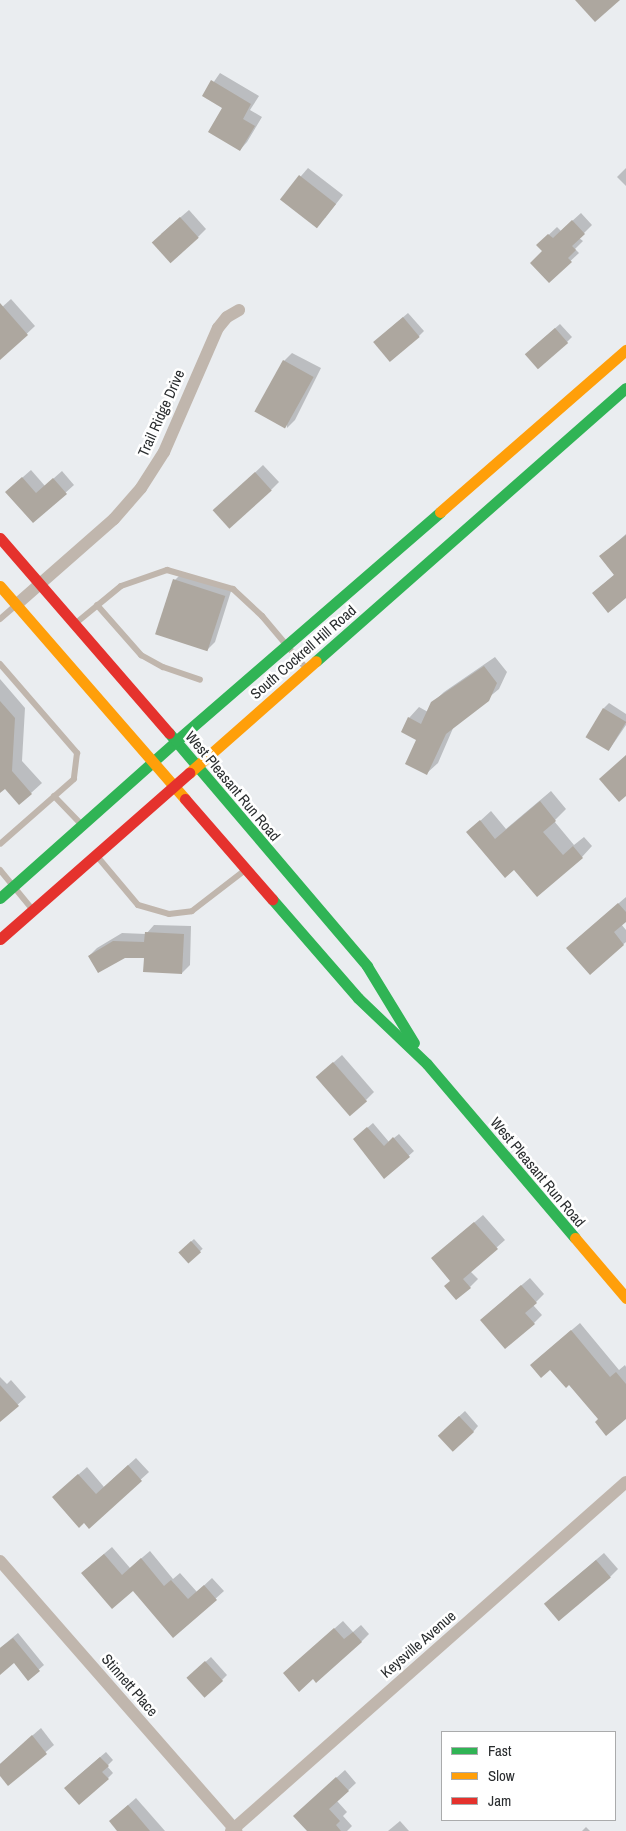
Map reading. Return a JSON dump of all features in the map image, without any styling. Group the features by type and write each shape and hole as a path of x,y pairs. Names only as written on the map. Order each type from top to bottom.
{"main road":[{"name":"South Cockrell Hill Road","path":"0,898 152,762 626,350"},
{"name":"South Cockrell Hill Road","path":"0,939 626,388"},
{"name":"West Pleasant Run Road","path":"0,538 367,966 427,1064"},
{"name":"West Pleasant Run Road","path":"0,586 172,787 358,998 427,1064 626,1298"}],"street":[{"name":"Trail Ridge Drive","path":"16,605 114,519 141,488 164,452 218,328 227,317 239,310"},
{"name":"Keysville Avenue","path":"234,1830 626,1482"},
{"name":"Stinnett Place","path":"0,1561 234,1830"}],"lane":[{"path":"75,624 121,586 167,570 233,589 262,616 306,669"},
{"path":"0,619 16,605"},
{"path":"97,605 141,655 162,667 200,680"},
{"path":"0,664 77,753 74,779 0,844"},
{"path":"54,796 81,825"},
{"path":"95,854 138,905 169,914 192,911 245,870"},
{"path":"0,870 32,910"}],"building":[{"path":"575,0 620,0 595,22"},
{"path":"211,80 251,104 243,119 255,126 240,151 208,132 222,108 202,96"},
{"path":"299,175 336,204 317,228 280,199"},
{"path":"180,217 199,238 170,263 152,242"},
{"path":"572,220 585,234 572,246 576,250 568,258 572,262 549,283 530,263 542,251 536,245 548,234 553,238"},
{"path":"0,303 28,335 0,360"},
{"path":"403,317 420,337 390,362 373,342"},
{"path":"555,328 568,343 538,369 525,354"},
{"path":"283,360 314,377 285,429 254,412"},
{"path":"255,472 272,491 229,529 213,510"},
{"path":"22,477 36,493 53,478 67,494 33,523 5,492"},
{"path":"626,535 626,598 608,613 592,593 614,575 599,556"},
{"path":"173,579 225,596 207,651 155,634"},
{"path":"484,666 497,683 489,701 446,734 427,775 405,764 416,740 401,732 408,717 421,724 431,702"},
{"path":"0,701 15,718 12,771 32,794 19,805 5,789 0,793"},
{"path":"603,708 626,722 609,751 585,737"},
{"path":"626,755 626,796 619,802 599,779"},
{"path":"540,801 556,821 543,832 563,855 573,846 583,858 537,897 514,870 505,878 466,832 480,820 495,839"},
{"path":"618,903 626,912 626,922 614,932 624,945 590,975 566,948"},
{"path":"145,932 184,934 182,974 143,972 144,958 125,958 98,973 88,956 113,941 144,942"},
{"path":"333,1062 367,1101 350,1116 316,1077"},
{"path":"367,1127 384,1146 393,1137 410,1157 384,1179 353,1139"},
{"path":"474,1222 498,1249 463,1279 471,1288 456,1300 444,1286 450,1281 431,1258"},
{"path":"191,1241 201,1252 188,1264 178,1252"},
{"path":"521,1285 537,1303 525,1313 535,1324 505,1349 480,1320"},
{"path":"571,1330 610,1377 616,1372 626,1384 626,1419 606,1436 595,1422 598,1419 569,1385 566,1388 550,1370 541,1378 530,1365"},
{"path":"0,1385 19,1406 0,1422"},
{"path":"459,1416 474,1432 453,1452 438,1436"},
{"path":"128,1465 142,1481 89,1529 84,1523 79,1528 52,1497 78,1474 96,1494"},
{"path":"104,1554 122,1575 141,1558 164,1586 171,1580 188,1599 204,1585 217,1600 173,1638 133,1591 112,1609 81,1573"},
{"path":"596,1560 611,1578 559,1621 544,1604"},
{"path":"334,1628 344,1639 353,1632 362,1642 316,1683 313,1679 299,1692 283,1673"},
{"path":"13,1638 40,1671 28,1681 14,1663 0,1675 0,1648"},
{"path":"205,1661 223,1681 204,1698 186,1678"},
{"path":"32,1735 47,1754 8,1786 0,1776 0,1764"},
{"path":"100,1757 109,1766 102,1772 109,1779 79,1805 64,1788"},
{"path":"336,1777 349,1791 329,1809 340,1821 336,1825 341,1831 307,1831 293,1816"},
{"path":"128,1805 150,1831 117,1831 109,1821"}],"traffic: fast":[{"path":"316,661 626,388"},
{"path":"0,898 176,741 440,512"},
{"path":"169,733 367,966 414,1043"},
{"path":"272,899 358,998 427,1064 575,1238"}],"traffic: slow":[{"path":"440,512 626,350"},
{"path":"0,586 185,799"},
{"path":"189,773 316,661"},
{"path":"575,1238 626,1298"}],"traffic: jam":[{"path":"0,538 169,733"},
{"path":"0,939 189,773"},
{"path":"185,799 272,899"}]}
